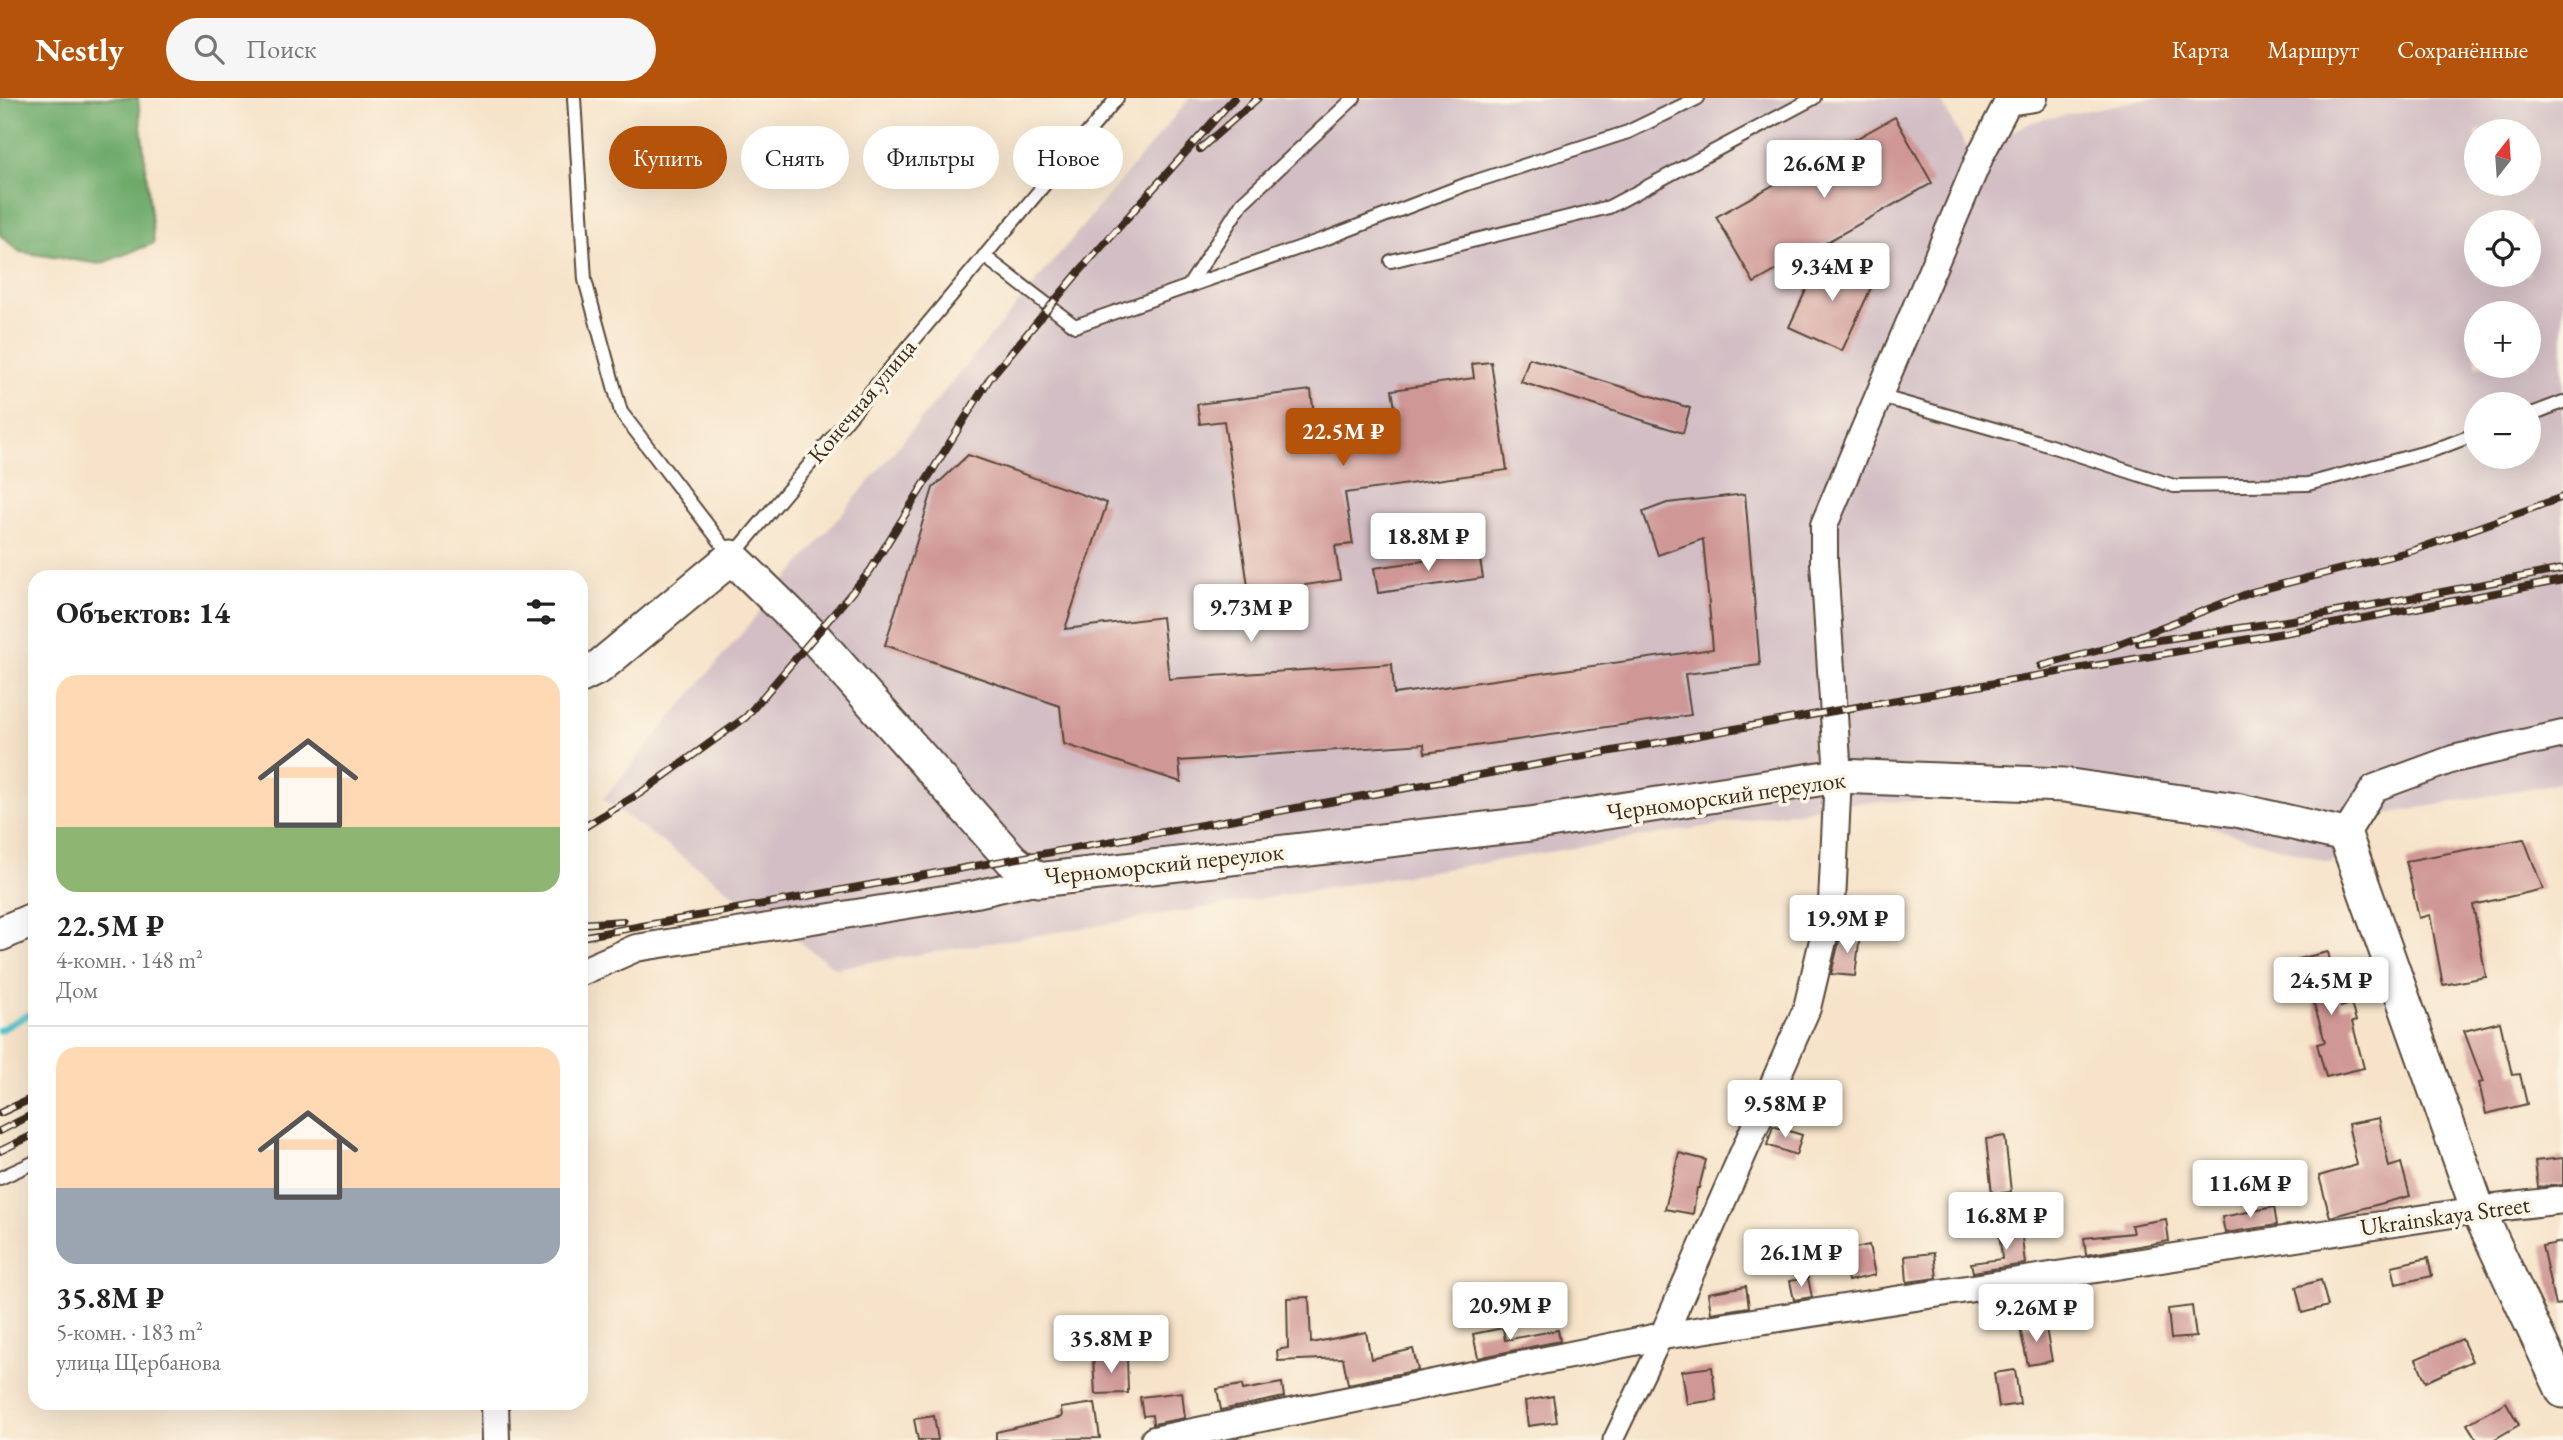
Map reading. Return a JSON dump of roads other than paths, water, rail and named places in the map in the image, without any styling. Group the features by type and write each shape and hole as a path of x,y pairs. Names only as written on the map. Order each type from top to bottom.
{"street":[{"path":"1612,1440 1663,1336 1807,1007 1832,902 1838,776 1824,563 1824,525 2006,100 2034,98"},
{"name":"Конечная улица","path":"588,673 600,667 732,557"},
{"name":"Черноморский переулок","path":"732,557 815,638 1012,860 1038,880 1530,824 1838,776 2064,785 2236,810 2346,835"},
{"path":"2563,734 2453,759 2374,788 2346,835 2478,1210 2563,1391"},
{"path":"588,968 636,948 976,894 1038,880"},
{"path":"0,934 28,922"},
{"name":"Ukrainskaya Street","path":"1154,1440 1663,1336 2478,1210 2563,1200"},
{"path":"495,1410 496,1440"}],"lane":[{"path":"573,98 585,280 621,412 732,557"},
{"name":"Конечная улица","path":"732,557 1117,98"},
{"path":"1188,287 1242,203 1354,98"},
{"path":"984,256 1075,326 1327,238 1467,184 1628,132 1698,98"},
{"path":"1391,261 1609,207 1814,98"},
{"path":"1879,396 2029,439 2174,486 2308,484 2464,439"},
{"path":"2541,410 2563,402"},
{"path":"0,1178 28,1165"}],"waterway":[{"path":"0,1030 28,1015"}],"railway":[{"path":"588,825 642,792 746,717 870,571 990,378 1078,273 1234,98"},
{"path":"1200,149 1258,98"},
{"path":"2041,666 2111,647 2252,592 2415,550 2563,497"},
{"path":"2139,643 2299,619 2563,569"},
{"path":"588,936 1834,711 2301,630 2563,580"},
{"path":"588,924 623,921"},
{"path":"0,1113 28,1100"},
{"path":"0,1131 28,1117"},
{"path":"0,1151 28,1137"}]}
